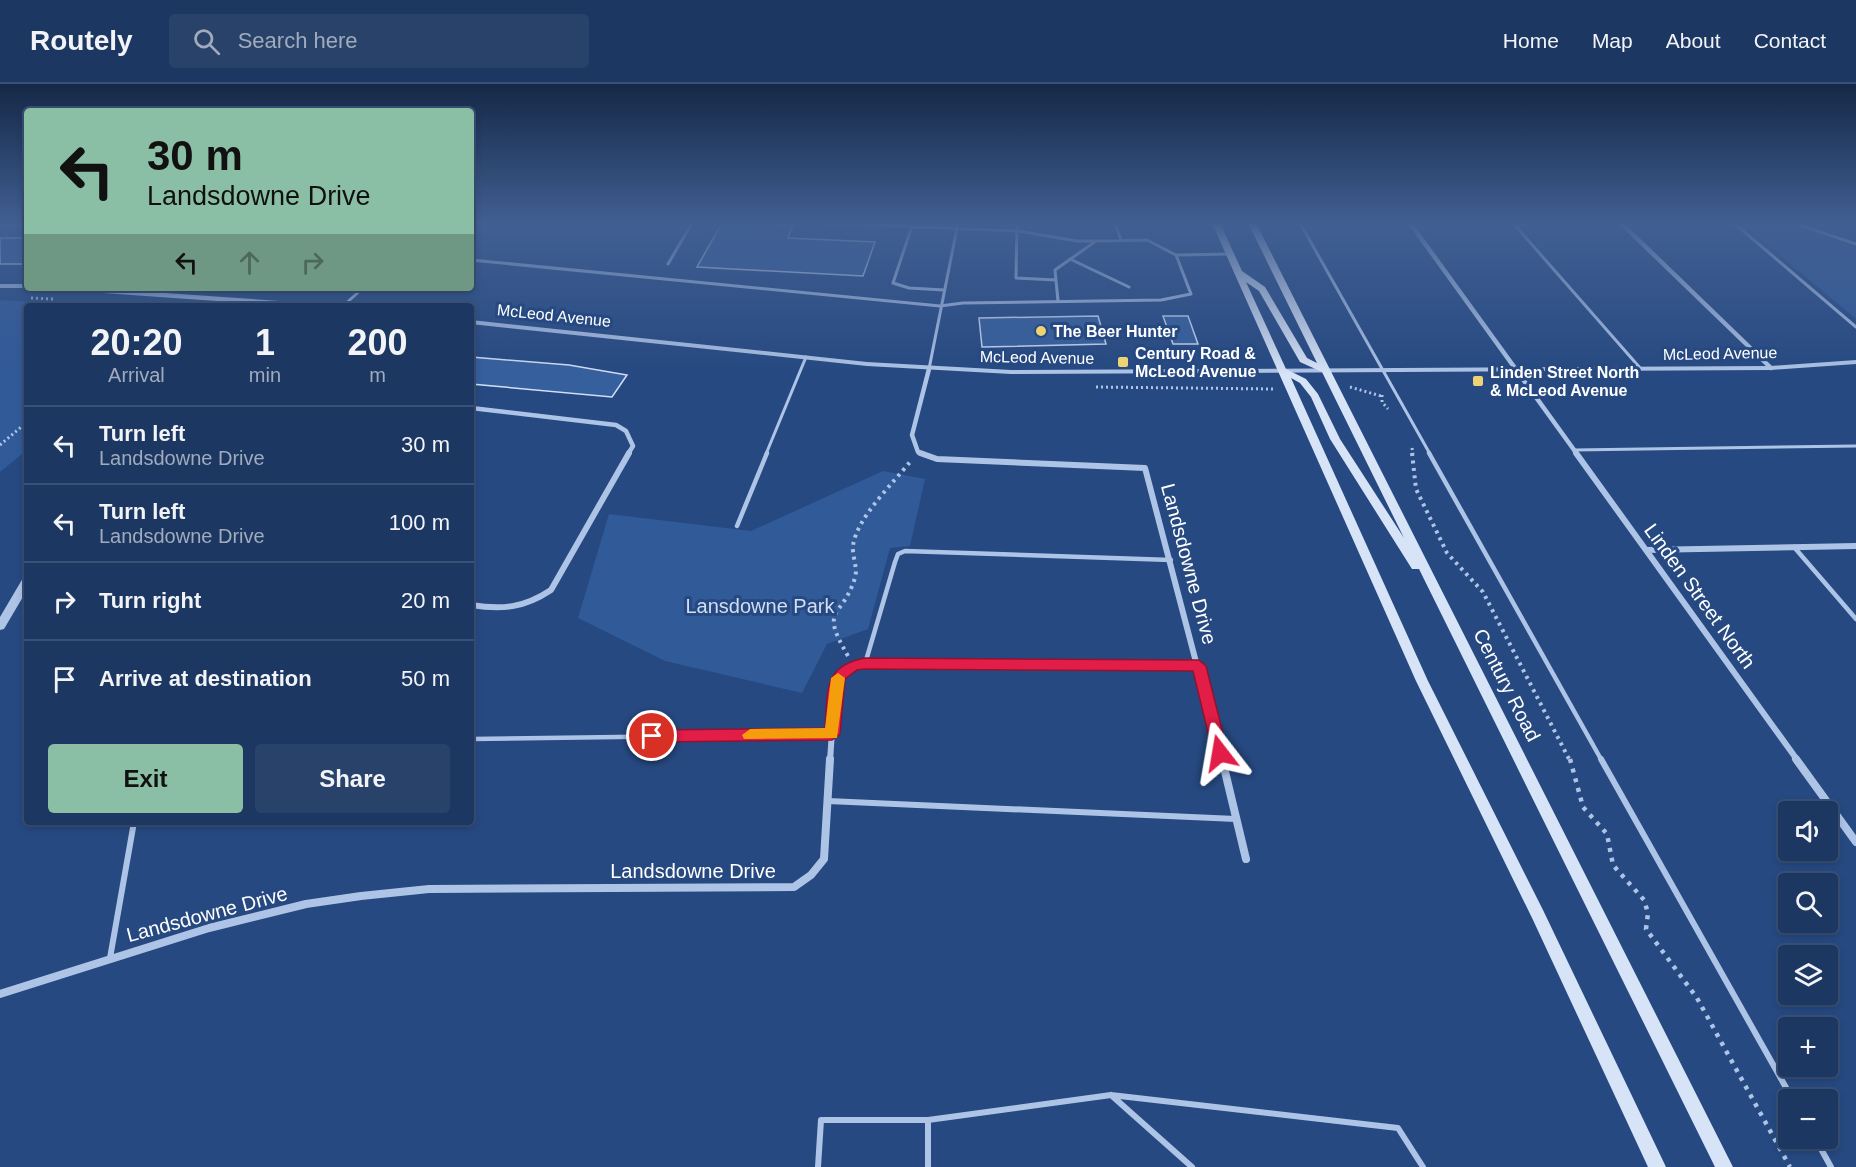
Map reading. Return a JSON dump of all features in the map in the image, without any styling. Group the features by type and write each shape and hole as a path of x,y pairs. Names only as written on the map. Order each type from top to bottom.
{"main road":[{"path":"1239,274 1422,681 1548,936 1657,1167"},
{"path":"1241,274 1262,289 1303,360 1328,371"},
{"name":"Century Road","path":"1278,274 1724,1167"},
{"path":"1283,371 1303,381 1315,396 1335,439 1449,617"}],"street":[{"name":"Linden Street North","path":"1446,274 1856,842"},
{"path":"1673,274 1771,368"},
{"path":"0,286 24,286"},
{"path":"104,291 281,303"},
{"name":"McLeod Avenue","path":"474,322 929,369 1097,373 1516,371 1771,368 1856,362"},
{"path":"918,452 912,435 929,369"},
{"path":"474,408 616,425 626,431 633,446 551,590 538,600 518,608 503,610 474,605"},
{"name":"Landsdowne Drive","path":"0,994 209,928 306,904 361,896 429,890 794,887 811,875 824,859 837,682 844,670 865,664 1199,666 1145,468 937,459 918,452"},
{"path":"1646,550 1856,546"},
{"path":"0,626 24,586"},
{"path":"1199,666 1246,859"}],"lane":[{"path":"609,274 940,306 963,303 1161,300 1191,294 1183,274"},
{"path":"896,274 893,283 909,288 944,290"},
{"path":"929,369 947,274"},
{"path":"1016,274 1016,278 1056,280"},
{"path":"1055,274 1058,302"},
{"path":"1101,274 1129,287"},
{"path":"1329,274 1787,1089"},
{"path":"1557,274 1641,369"},
{"path":"1793,274 1856,327"},
{"path":"346,303 360,291"},
{"path":"737,526 806,357"},
{"path":"1574,450 1856,446"},
{"path":"1794,547 1856,619"},
{"path":"865,664 895,562 898,554 904,551 1171,560"},
{"path":"474,739 832,734"},
{"path":"828,801 1236,819"},
{"path":"110,958 133,825"},
{"path":"1111,1095 1192,1167"},
{"path":"818,1167 821,1120 928,1120 1111,1095 1398,1128 1424,1167"},
{"path":"928,1120 928,1167"},
{"path":"1821,1149 1831,1167"}],"path":[{"path":"1381,396 1393,386"},
{"path":"1357,387 1381,396"},
{"path":"1381,396 1382,402 1394,416"},
{"path":"0,445 24,425"},
{"path":"1407,438 1411,446 1416,489 1447,553 1483,592 1572,764 1583,807 1607,834 1609,853 1614,865 1644,900 1647,913 1646,929 1697,998 1790,1167"},
{"path":"853,666 832,626 833,618 856,576 854,540 859,527 918,452"}],"green space":[{"path":"1802,274 1856,274 1856,319"},
{"path":"0,300 52,303 24,303 24,452 0,472"},
{"name":"Lansdowne Park","path":"883,471 925,479 910,546 890,548 868,629 827,644 802,693 665,661 578,618 609,514 751,531"}],"building":[{"path":"818,274 864,274 863,276"},
{"name":"The Beer Hunter","path":"1098,316 1106,344 982,347 979,318"},
{"path":"1163,316 1188,316 1198,344 1173,344"},
{"path":"474,357 569,365 627,375 612,397 474,384"}],"slow traffic":[{"path":"750,735 832,734 835,688 838,678"}],"place":[{"name":"The Beer Hunter","path":"1041,331"},
{"name":"Century Road & McLeod Avenue","path":"1123,362"},
{"name":"Linden Street North & McLeod Avenue","path":"1478,381"}],"route":[{"path":"652,736 832,734 835,688 839,675 853,666 865,664 1199,666 1220,753"}]}
